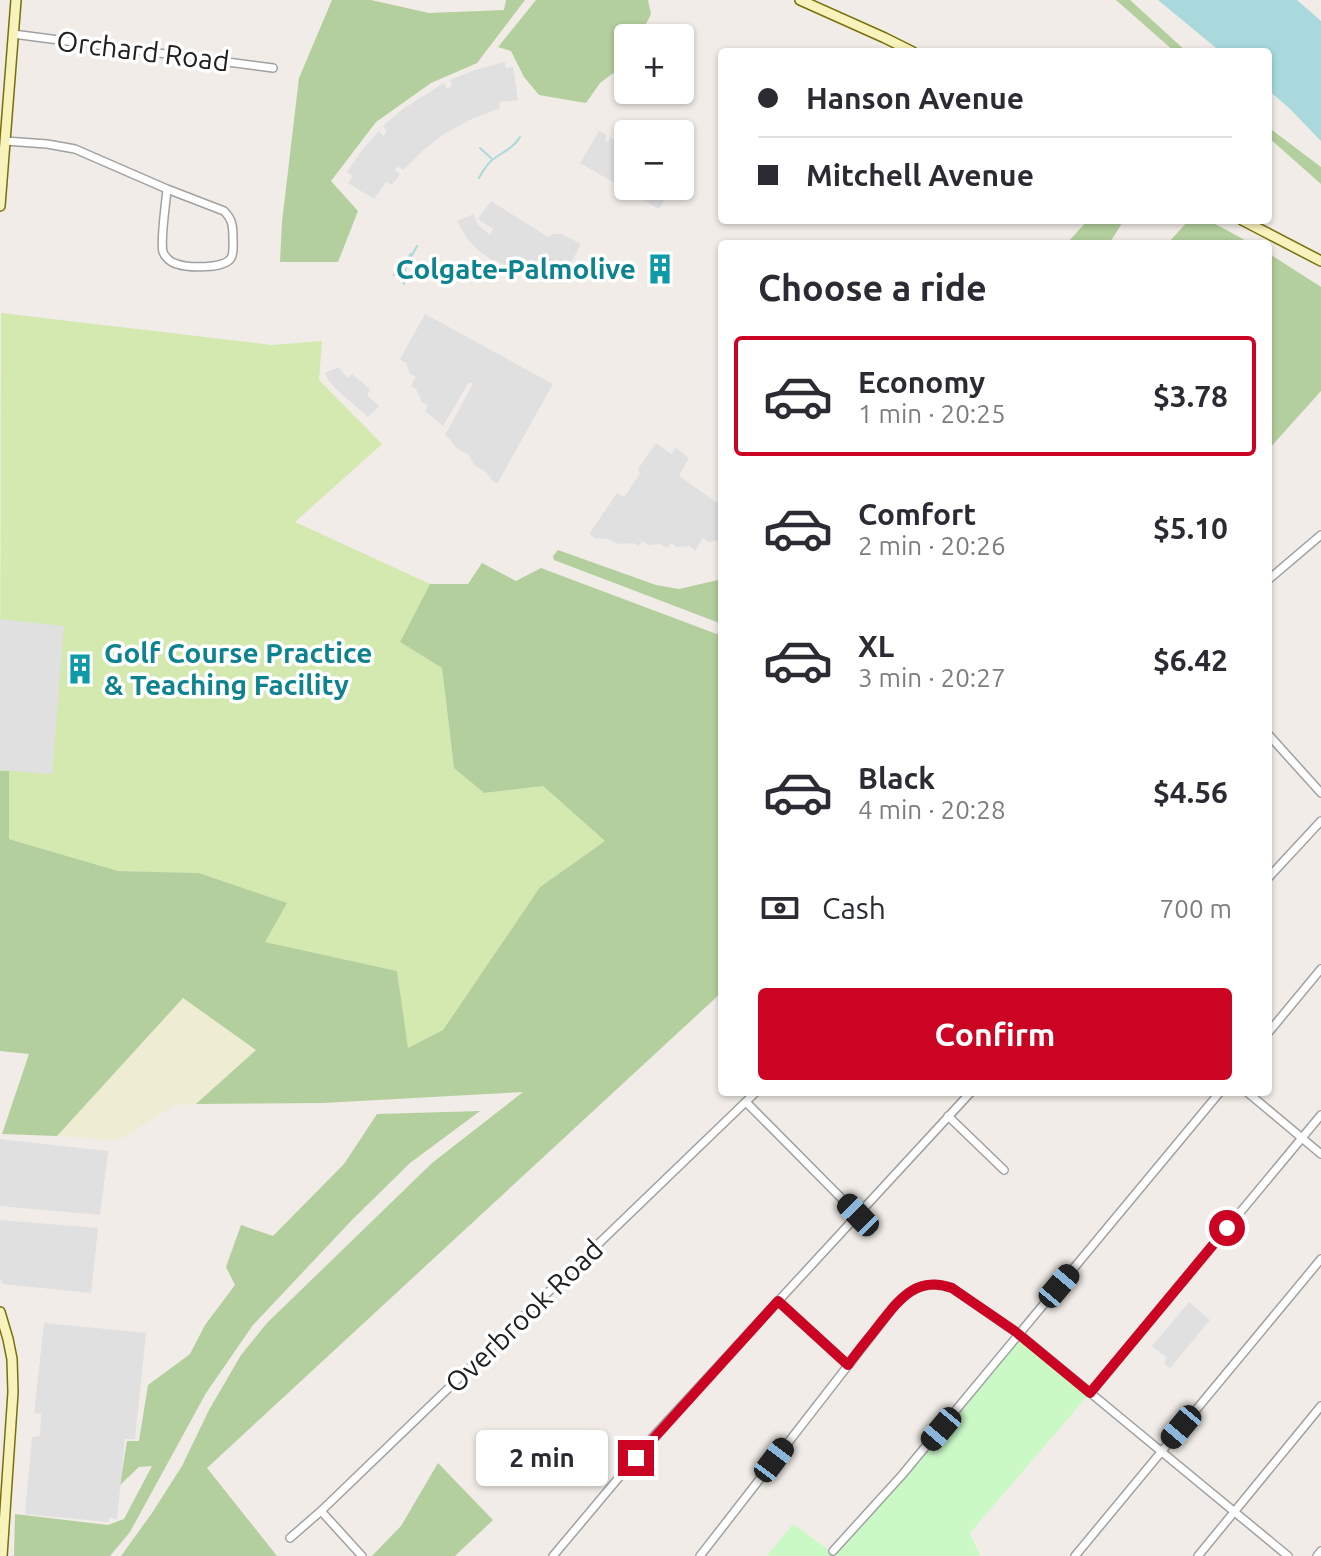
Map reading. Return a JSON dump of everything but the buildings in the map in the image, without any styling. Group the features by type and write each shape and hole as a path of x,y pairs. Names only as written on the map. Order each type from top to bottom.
{"street":[{"path":"0,206 16,0"},
{"path":"800,0 905,48"},
{"name":"Orchard Road","path":"13,34 273,68"},
{"path":"5,141 75,149 224,211 233,224 233,254 225,264 176,264 168,260 163,253 167,189"},
{"path":"1250,224 1321,261"},
{"path":"1272,577 1321,535"},
{"path":"1272,738 1321,793"},
{"path":"1272,874 1321,821"},
{"path":"1272,1028 1321,969"},
{"name":"Overbrook Road","path":"290,1538 752,1096"},
{"path":"553,1556 652,1438 967,1096"},
{"path":"833,1551 902,1475 1217,1096"},
{"path":"1252,1096 1321,1154"},
{"path":"746,1102 858,1215"},
{"path":"1090,1393 1321,1115"},
{"path":"948,1116 1004,1170"},
{"path":"1075,1556 1321,1259"},
{"path":"700,1556 904,1296 929,1284 952,1288 1019,1334 1288,1556"},
{"path":"778,1301 848,1365"},
{"path":"0,1312 12,1359 13,1392 2,1556"},
{"path":"1198,1556 1321,1406"},
{"path":"321,1511 362,1556"},
{"path":"1317,1556 1321,1551"}],"shaded area":[{"path":"505,62 506,68 513,67 518,100 499,102 500,108 444,134 403,170 398,166 395,170 400,174 392,185 386,182 374,199 348,183 353,176 347,172 361,151 379,131 383,136 387,132 383,126 404,108 444,83 447,89 452,86 450,80"},
{"path":"599,131 607,135 605,141 610,137 614,139 614,183 580,163"},
{"path":"644,200 664,200 659,209"},
{"path":"491,201 548,237 562,234 581,244 566,272 539,258 527,277 478,250 457,221 474,214 478,225 490,235 493,229 478,219"},
{"path":"425,314 553,384 497,484 445,435 473,384 469,382 443,426 425,411 428,405 422,402 416,389 411,386 416,377 410,374 406,363 400,359"},
{"path":"339,367 347,378 352,374 370,389 367,395 379,406 368,417 329,381 325,373"},
{"path":"656,443 671,454 676,448 689,458 679,476 718,503 718,540 709,542 703,538 695,551 689,546 677,547 671,543 667,548 660,544 648,545 643,541 638,546 633,543 619,544 589,534 617,493 624,497 640,474 638,469"},
{"path":"0,619 64,626 52,774 0,770"},
{"path":"183,998 257,1050 196,1104 175,1105 118,1141 57,1136"},
{"path":"0,1139 108,1151 100,1215 0,1206"},
{"path":"0,1220 98,1228 91,1293 3,1284 0,1278"},
{"path":"1189,1302 1210,1320 1170,1368 1164,1363 1167,1358 1152,1346"},
{"path":"44,1323 146,1333 135,1439 125,1439 117,1519 109,1518 109,1522 25,1514 32,1437 40,1436 41,1414 34,1413"}],"green space":[{"path":"332,0 371,0 429,13 504,10 506,0 525,0 477,63 431,83 376,122 331,181 358,211 338,262 280,262 299,78"},
{"path":"536,0 648,0 651,14 646,24 614,24 614,72 600,83 586,103 539,95 524,77 511,51 498,47"},
{"path":"1116,0 1130,0 1183,48 1170,48"},
{"path":"1272,130 1321,167 1321,184 1272,141"},
{"path":"1084,224 1122,224 1112,240 1070,240"},
{"path":"1185,224 1215,224 1245,240 1171,240"},
{"path":"1272,256 1321,287 1321,391 1272,446"},
{"path":"1,313 272,345 322,341 319,380 382,444 295,522 430,584 400,642 442,668 454,768 484,793 543,786 605,841 540,887 443,1030 407,1049 397,971 264,942 286,903 199,873 118,871 9,839 9,772 0,771"},
{"path":"558,550 656,585 679,589 718,580 718,622 554,560 553,556"},
{"path":"482,563 516,581 541,568 718,634 718,996 207,1468 277,1556 121,1556 182,1466 209,1410 241,1355 267,1323 432,1163 523,1092 323,1103 196,1104 256,1050 183,998 57,1136 2,1134 29,1054 0,1051 0,771 9,771 9,839 118,871 199,873 287,903 265,942 397,971 408,1048 443,1030 540,887 605,841 543,786 484,793 454,768 442,668 400,642 430,584 468,584"},
{"path":"480,1111 410,1163 253,1325 206,1393 130,1532 110,1556 14,1556 15,1514 108,1525 124,1519 152,1466 139,1467 120,1485 127,1441 139,1441 148,1385 190,1354 205,1325 235,1285 226,1267 241,1225 273,1236 344,1164 377,1114"},
{"path":"1018,1335 1090,1393 970,1533 980,1556 767,1556 793,1524 830,1551"},
{"path":"438,1463 493,1520 455,1556 372,1556 401,1526"}],"water":[{"path":"1158,0 1297,0 1321,21 1321,141 1272,93 1272,48 1216,48"}],"waterway":[{"path":"479,178 490,162 520,137"},
{"path":"480,148 491,158"},
{"path":"404,284 405,269 417,246"},
{"path":"394,275 411,254"}],"place":[{"name":"Colgate-Palmolive","path":"660,269"},
{"name":"Golf Course Practice & Teaching Facility","path":"80,669"}],"route":[{"path":"636,1458 778,1301 848,1365 904,1296 917,1288 939,1284 952,1288 1016,1332 1090,1393 1227,1228"}]}
